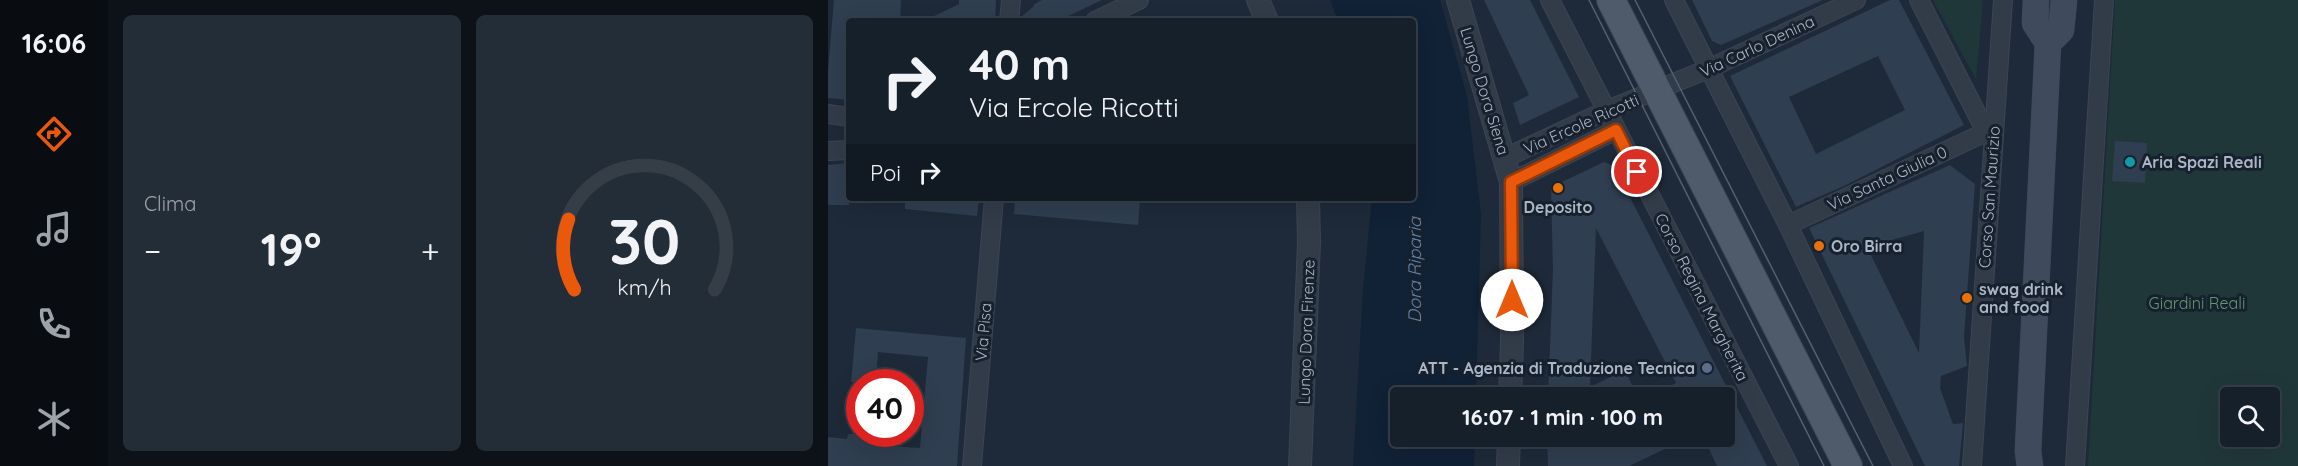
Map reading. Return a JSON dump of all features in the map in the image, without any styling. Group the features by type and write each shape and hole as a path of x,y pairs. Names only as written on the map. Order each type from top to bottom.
{"main road":[{"path":"1611,0 1848,466"},
{"path":"2027,461 2048,43 2035,23 2036,0"},
{"path":"2048,43 2061,30 2064,0"}],"street":[{"path":"1010,18 1011,0"},
{"path":"1101,18 1139,0"},
{"path":"1258,0 1266,18"},
{"name":"Lungo Dora Siena","path":"1458,0 1511,182 1510,387"},
{"name":"Corso Regina Margherita","path":"1550,0 1789,466"},
{"path":"1674,0 1788,225 1903,466"},
{"name":"Via Carlo Denina","path":"1657,90 1708,69 1856,0"},
{"path":"1919,0 1989,136"},
{"name":"Corso San Maurizio","path":"1972,466 1989,136 2003,0"},
{"path":"2075,466 2104,0"},
{"name":"Via Ercole Ricotti","path":"1505,158 1605,111 1657,90"},
{"path":"828,114 846,117"},
{"name":"Via Ercole Ricotti","path":"1511,182 1616,130"},
{"name":"Via Santa Giulia 0","path":"1788,225 1989,136"},
{"path":"829,152 846,150"},
{"name":"Via Pisa","path":"972,466 994,201"},
{"name":"Lungo Dora Firenze","path":"1300,466 1309,253 1308,201"},
{"path":"1508,466 1509,447"}],"green space":[{"path":"1933,0 1983,0 1976,79"},
{"name":"Giardini Reali","path":"2115,0 2298,0 2298,466 2088,466"}],"water":[{"name":"Dora Riparia","path":"1330,0 1440,0 1467,96 1481,214 1476,387 1390,387 1390,447 1475,447 1474,466 1353,466 1363,289 1372,201 1416,201 1416,18 1337,18"}],"building":[{"path":"834,0 901,0 900,18 846,18 846,100 828,98"},
{"path":"959,0 996,0 995,18 930,18 959,4"},
{"path":"1042,0 1102,0 1064,18 1021,18 1033,5"},
{"path":"1484,0 1530,0 1579,97 1520,125 1513,103 1529,95"},
{"path":"1692,0 1823,0 1721,45 1712,41"},
{"path":"1890,0 1899,0 1964,125 1846,185 1796,207 1730,76","holes":["1878,56 1905,110 1816,154 1789,97"]},
{"name":"Aria Spazi Reali","path":"2115,141 2147,143 2145,183 2112,181"},
{"path":"1604,162 1614,166 1727,387 1668,387 1676,383 1596,228 1590,387 1548,387 1553,269 1551,187"},
{"path":"846,163 846,201 849,201 849,205 828,205 828,165"},
{"path":"1950,165 1975,184 1964,337 1967,366 1941,376 1940,388 1953,424 1963,423 1959,466 1925,466 1809,228","holes":["1924,231 1919,353 1867,247"]},
{"path":"905,201 979,201 977,216 905,209"},
{"path":"1015,201 1140,201 1138,225 1014,214"},
{"path":"856,328 966,338 957,466 828,466 828,437 846,439 846,447 924,447 924,402 928,357 878,352 877,369 852,369"},
{"path":"1625,370 1633,387 1590,387"},
{"path":"1735,403 1767,466 1717,466 1708,447 1735,447"},
{"path":"1547,447 1667,448 1629,466 1548,466"}],"tram line":[{"path":"1589,0 1824,466"},
{"path":"1635,0 1873,466"}],"place":[{"name":"Aria Spazi Reali","path":"2130,162"},
{"name":"Deposito","path":"1558,188"},
{"name":"Oro Birra","path":"1819,246"},
{"name":"swag drink and food","path":"1967,298"},
{"name":"ATT - Agenzia di Traduzione Tecnica","path":"1707,368"}],"route":[{"path":"1512,300 1511,182 1616,130 1637,172"}]}
